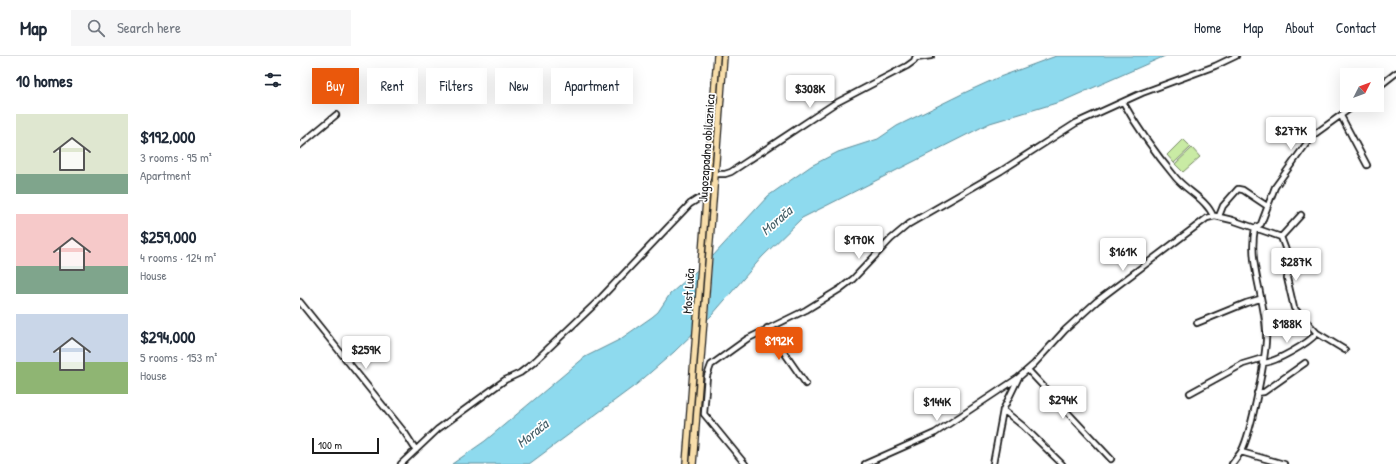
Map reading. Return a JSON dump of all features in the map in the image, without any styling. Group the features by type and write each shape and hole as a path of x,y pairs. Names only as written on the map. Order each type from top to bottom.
{"main road":[{"name":"Jugozapadna obilaznica","path":"703,241 717,56"},
{"name":"Jugozapadna obilaznica","path":"710,242 724,56"},
{"name":"Most Luča","path":"699,343 703,241"},
{"name":"Most Luča","path":"699,343 710,242"},
{"path":"686,464 699,343"},
{"path":"693,464 699,343"}],"street":[{"path":"715,174 725,174 731,172 834,104 908,66 916,57 931,56"},
{"path":"745,464 704,414 707,376 711,365 747,339 806,310 840,289 853,279 891,238 915,221 1000,171 1076,123 1123,102 1215,66 1236,56"},
{"path":"1384,82 1396,73"},
{"path":"1123,102 1144,138 1176,178 1206,205 1213,216"},
{"path":"1255,228 1260,225 1275,187 1307,141 1346,112"},
{"path":"300,145 336,115"},
{"path":"1341,116 1367,165"},
{"path":"1219,216 1223,206 1238,190 1243,190 1267,206"},
{"path":"401,464 438,430 505,380 520,373 533,363 596,303 690,204 698,199 706,198"},
{"path":"1281,237 1301,215"},
{"path":"865,464 935,433 1018,378 1028,370 1065,330 1097,302 1193,227 1213,216 1219,216 1281,237"},
{"path":"1232,464 1241,452 1257,394 1266,330 1253,246 1255,228"},
{"path":"1281,237 1291,264 1287,278 1293,305 1317,333 1345,350"},
{"path":"1197,323 1235,307 1260,299"},
{"path":"300,302 405,433 416,450"},
{"path":"767,328 806,384"},
{"path":"1262,363 1269,362 1305,343 1317,333"},
{"path":"1190,393 1243,364 1263,358"},
{"path":"1257,394 1264,392 1305,363"},
{"path":"1028,370 1111,459"},
{"path":"993,464 1003,410 1018,378"},
{"path":"1003,410 1023,426 1062,464"},
{"path":"1241,452 1284,464"}],"green space":[{"path":"1183,139 1191,147 1174,163 1167,155"},
{"path":"1192,148 1200,157 1183,172 1175,164"}],"water":[{"name":"Morača","path":"1056,56 1165,56 1063,101 990,123 802,218 762,257 712,315 674,352 637,384 529,464 452,464 485,441 585,357 619,340 652,317 658,312 670,294 712,257 768,196 811,166 838,152 878,139 897,126 997,78"}],"pier":[{"path":"713,253 708,321 692,337 697,267"}]}
